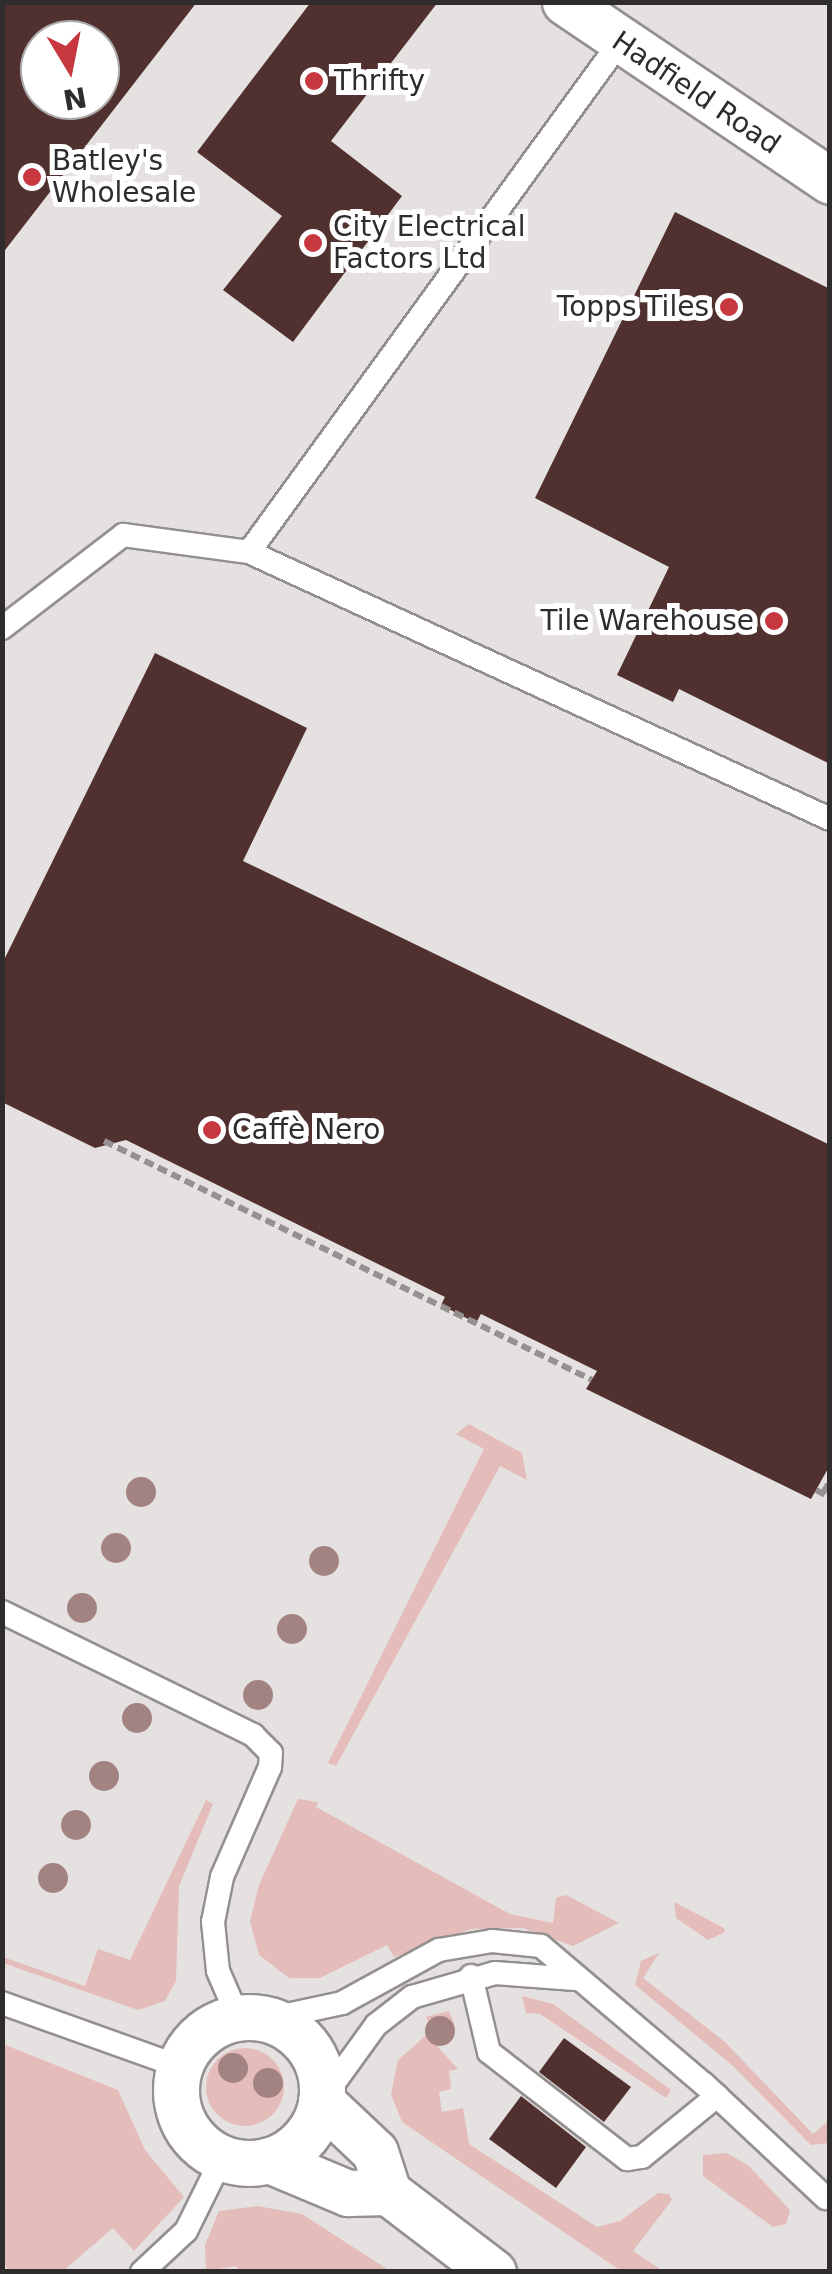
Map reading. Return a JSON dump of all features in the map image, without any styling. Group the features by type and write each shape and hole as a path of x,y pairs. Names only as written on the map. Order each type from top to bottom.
{"street":[{"name":"Hadfield Road","path":"564,2 830,180"},
{"path":"269,2160 308,2133 321,2101 312,2052 295,2032 253,2018 198,2036 178,2066 182,2121 197,2142 222,2158 269,2160 348,2193 388,2192"},
{"path":"321,2101 375,2152 388,2192 493,2272"}],"lane":[{"path":"250,552 620,42"},
{"path":"2,628 123,535 250,552 830,819"},
{"path":"2,1612 253,1735 271,1752 270,1768 222,1877 213,1922 218,1971 253,2018 342,2003 418,1960 465,1944 541,1946 556,1954 574,1978 717,2096 826,2198"},
{"path":"321,2101 376,2025 412,1997 470,1976 574,1978"},
{"path":"470,1976 489,2052 627,2159 642,2156 717,2096"},
{"path":"2,2003 178,2066"},
{"path":"142,2272 186,2231 222,2158"}],"path":[{"path":"104,1141 592,1380"},
{"path":"823,1493 830,1481"}],"shaded area":[{"path":"469,1424 522,1453 527,1480 500,1466 336,1766 328,1763 484,1449 456,1434"},
{"path":"298,1799 318,1802 316,1807 510,1914 553,1923 556,1898 566,1895 619,1923 573,1946 523,1928 471,1929 394,1957 387,1945 320,1978 289,1978 259,1955 250,1921 259,1885"},
{"path":"206,1800 213,1804 179,1886 176,1981 165,2001 138,2010 3,1963 3,1957 85,1986 98,1949 130,1960"},
{"path":"674,1902 725,1932 708,1940 676,1918"},
{"path":"659,1953 643,1978 725,2042 813,2134 829,2121 829,2143 811,2145 732,2065 635,1985 641,1961"},
{"path":"522,1996 553,2004 671,2090 666,2098 540,2014 526,2013"},
{"path":"449,2011 455,2026 438,2047 458,2069 449,2071 451,2089 439,2092 442,2112 463,2108 469,2144 597,2227 620,2221 658,2193 669,2194 672,2200 633,2251 663,2271 621,2271 402,2122 391,2094 398,2060 432,2030 426,2017"},
{"path":"3,2044 118,2090 145,2150 184,2197 134,2251 113,2228 63,2271 9,2271 2,2261"},
{"path":"245,2048 273,2059 284,2087 273,2115 245,2126 217,2115 206,2087 217,2059"},
{"path":"726,2153 748,2165 790,2210 786,2224 773,2227 703,2176 703,2155"},
{"path":"257,2206 302,2214 390,2271 240,2272 236,2266 206,2271 205,2245 219,2211"}],"building":[{"name":"Batley's Wholesale","path":"2,2 197,2 120,102 120,20 20,20 20,120 106,120 2,254"},
{"path":"311,2 438,2 331,141 402,196 293,342 223,290 282,216 197,152"},
{"path":"675,212 830,289 830,764 679,689 673,702 617,675 669,567 535,498"},
{"path":"155,653 307,728 243,861 830,1145 830,1465 811,1499 586,1389 597,1371 481,1314 476,1323 441,1305 445,1297 126,1140 95,1148 2,1102 2,964"},
{"path":"564,2038 631,2087 604,2122 539,2072"},
{"path":"521,2096 586,2147 556,2188 489,2139"}],"place":[{"name":"Thrifty","path":"314,81"},
{"name":"Batley's Wholesale","path":"32,177"},
{"name":"City Electrical Factors Ltd","path":"313,243"},
{"name":"Topps Tiles","path":"729,307"},
{"name":"Tile Warehouse","path":"774,621"},
{"name":"Caffè Nero","path":"212,1130"}]}
